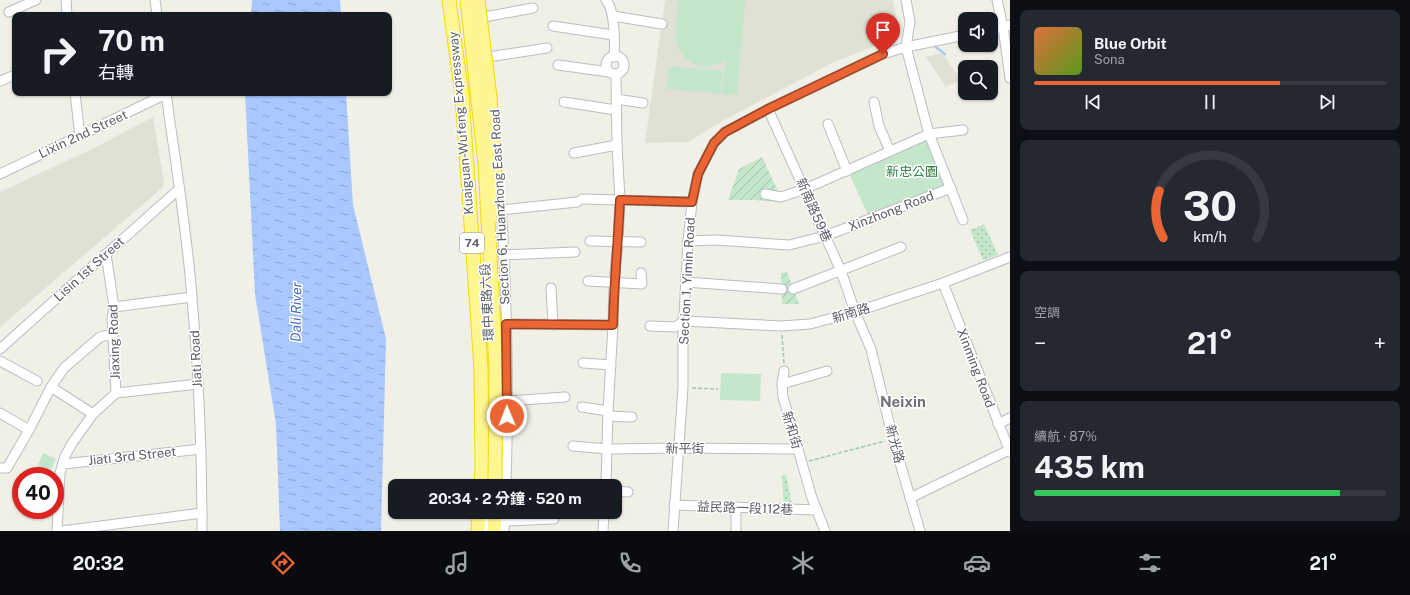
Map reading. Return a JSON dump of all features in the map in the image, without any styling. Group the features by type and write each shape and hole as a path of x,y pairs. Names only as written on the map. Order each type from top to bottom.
{"highway":[{"name":"Kuaiguan-Wufeng Expressway","path":"449,0 462,95 481,368 481,479"},
{"name":"Kuaiguan-Wufeng Expressway","path":"467,0 486,164 496,368 495,479"},
{"path":"478,0 490,97 496,195 495,222 489,242"},
{"path":"478,531 479,519"},
{"path":"494,531 495,519"}],"street":[{"path":"9,12 36,0"},
{"path":"66,0 67,12"},
{"path":"155,0 157,12"},
{"name":"環中東路六段","path":"461,0 480,164 490,367 488,479"},
{"name":"Section 6, Huanzhong East Road","path":"482,0 494,111 501,210 506,324 506,479"},
{"path":"606,0 609,3 613,16 614,57"},
{"path":"906,0 910,22 906,47 929,134 964,220"},
{"path":"997,0 1006,26 1010,78"},
{"path":"484,16 533,8"},
{"path":"613,16 662,24"},
{"path":"553,26 613,34"},
{"name":"Section 1, Yimin Road","path":"673,531 683,387 684,321 688,240 692,202 698,174 714,143 725,132 768,109 883,54 906,47 958,36"},
{"path":"488,57 547,48"},
{"path":"558,65 612,73 620,73 623,66 621,58 614,57 606,61 607,68 612,73 616,99 616,144 620,200 614,284 606,479"},
{"path":"0,81 12,76"},
{"path":"75,96 80,136"},
{"name":"Lixin 2nd Street","path":"0,174 162,96"},
{"name":"Jiati Road","path":"166,96 192,297 201,449 202,531"},
{"path":"616,99 643,103"},
{"path":"564,102 616,110"},
{"path":"874,102 879,126 890,151"},
{"name":"新南路59巷","path":"768,109 841,271 855,312"},
{"path":"474,114 494,111"},
{"path":"828,124 847,171"},
{"path":"765,194 780,197 805,189 929,134 963,130"},
{"path":"574,153 616,144"},
{"name":"Xinzhong Road","path":"688,240 789,244 825,236 950,188"},
{"name":"Lisin 1st Street","path":"0,349 179,189"},
{"path":"501,210 579,201 620,200 692,202"},
{"path":"590,241 641,242"},
{"path":"793,288 901,247"},
{"path":"503,255 575,252"},
{"name":"Jiaxing Road","path":"57,531 60,473 65,456 93,414 116,393 112,318 114,307 106,254"},
{"name":"新南路","path":"684,321 781,326 810,324 855,312 943,283 1010,257"},
{"path":"588,282 642,284 642,273"},
{"path":"686,282 782,289"},
{"name":"Xinming Road","path":"943,283 1009,451"},
{"path":"551,288 552,325"},
{"path":"114,307 192,297"},
{"name":"新光路","path":"855,312 871,349 893,439 920,531"},
{"path":"650,326 675,327 684,321"},
{"path":"506,324 613,325"},
{"path":"0,468 7,468 51,387 64,368 100,338 113,334"},
{"path":"0,361 37,381"},
{"path":"583,363 612,365"},
{"name":"新和街","path":"784,371 782,384 783,397 802,463 825,531"},
{"path":"782,384 827,371"},
{"path":"116,393 198,384"},
{"path":"51,387 93,414"},
{"path":"507,401 565,397"},
{"path":"582,407 632,417"},
{"path":"0,413 29,430"},
{"path":"998,424 1010,418"},
{"name":"新平街","path":"573,446 608,449 798,449"},
{"name":"Jiati 3rd Street","path":"63,464 201,449"},
{"path":"910,498 1009,451"},
{"path":"622,492 628,492"},
{"name":"益民路一段112巷","path":"674,505 817,510"},
{"path":"736,507 736,531"},
{"path":"62,531 202,513"},
{"path":"485,531 486,519"},
{"path":"504,531 505,519"},
{"path":"603,531 604,519"}],"path":[{"path":"781,326 784,371"},
{"path":"683,387 718,389"},
{"path":"802,463 893,439"}],"shaded area":[{"path":"665,0 893,0 897,23 882,43 832,63 717,124 688,142 645,143"},
{"path":"943,53 958,77 958,81 946,87 926,57"},
{"path":"153,117 164,183 162,188 0,327 0,192 92,149"}],"green space":[{"path":"678,0 745,0 737,95 721,94 726,60 716,65 705,67 700,66 686,58 677,46 676,26"},
{"path":"669,66 723,71 720,94 666,89"},
{"name":"新忠公園","path":"927,136 947,185 869,217 848,171"},
{"path":"762,157 779,193 776,202 728,200 739,169"},
{"path":"984,224 998,255 983,260 970,230"},
{"path":"787,272 799,304 782,304 781,273"},
{"path":"721,373 761,374 760,401 720,400"},
{"path":"43,453 56,459 52,467 37,467"},
{"path":"782,475 786,475 793,508 784,508"}],"water":[{"path":"252,0 340,0 341,12 251,12"},
{"name":"Dali River","path":"245,96 346,96 353,205 386,339 381,531 280,531 276,424 255,294"}],"waterway":[{"path":"933,45 945,54"}],"district":[{"name":"Neixin","path":"903,401"}],"route":[{"path":"507,416 506,324 613,325 614,284 620,200 692,202 698,174 714,143 725,132 768,109 883,54"}]}
